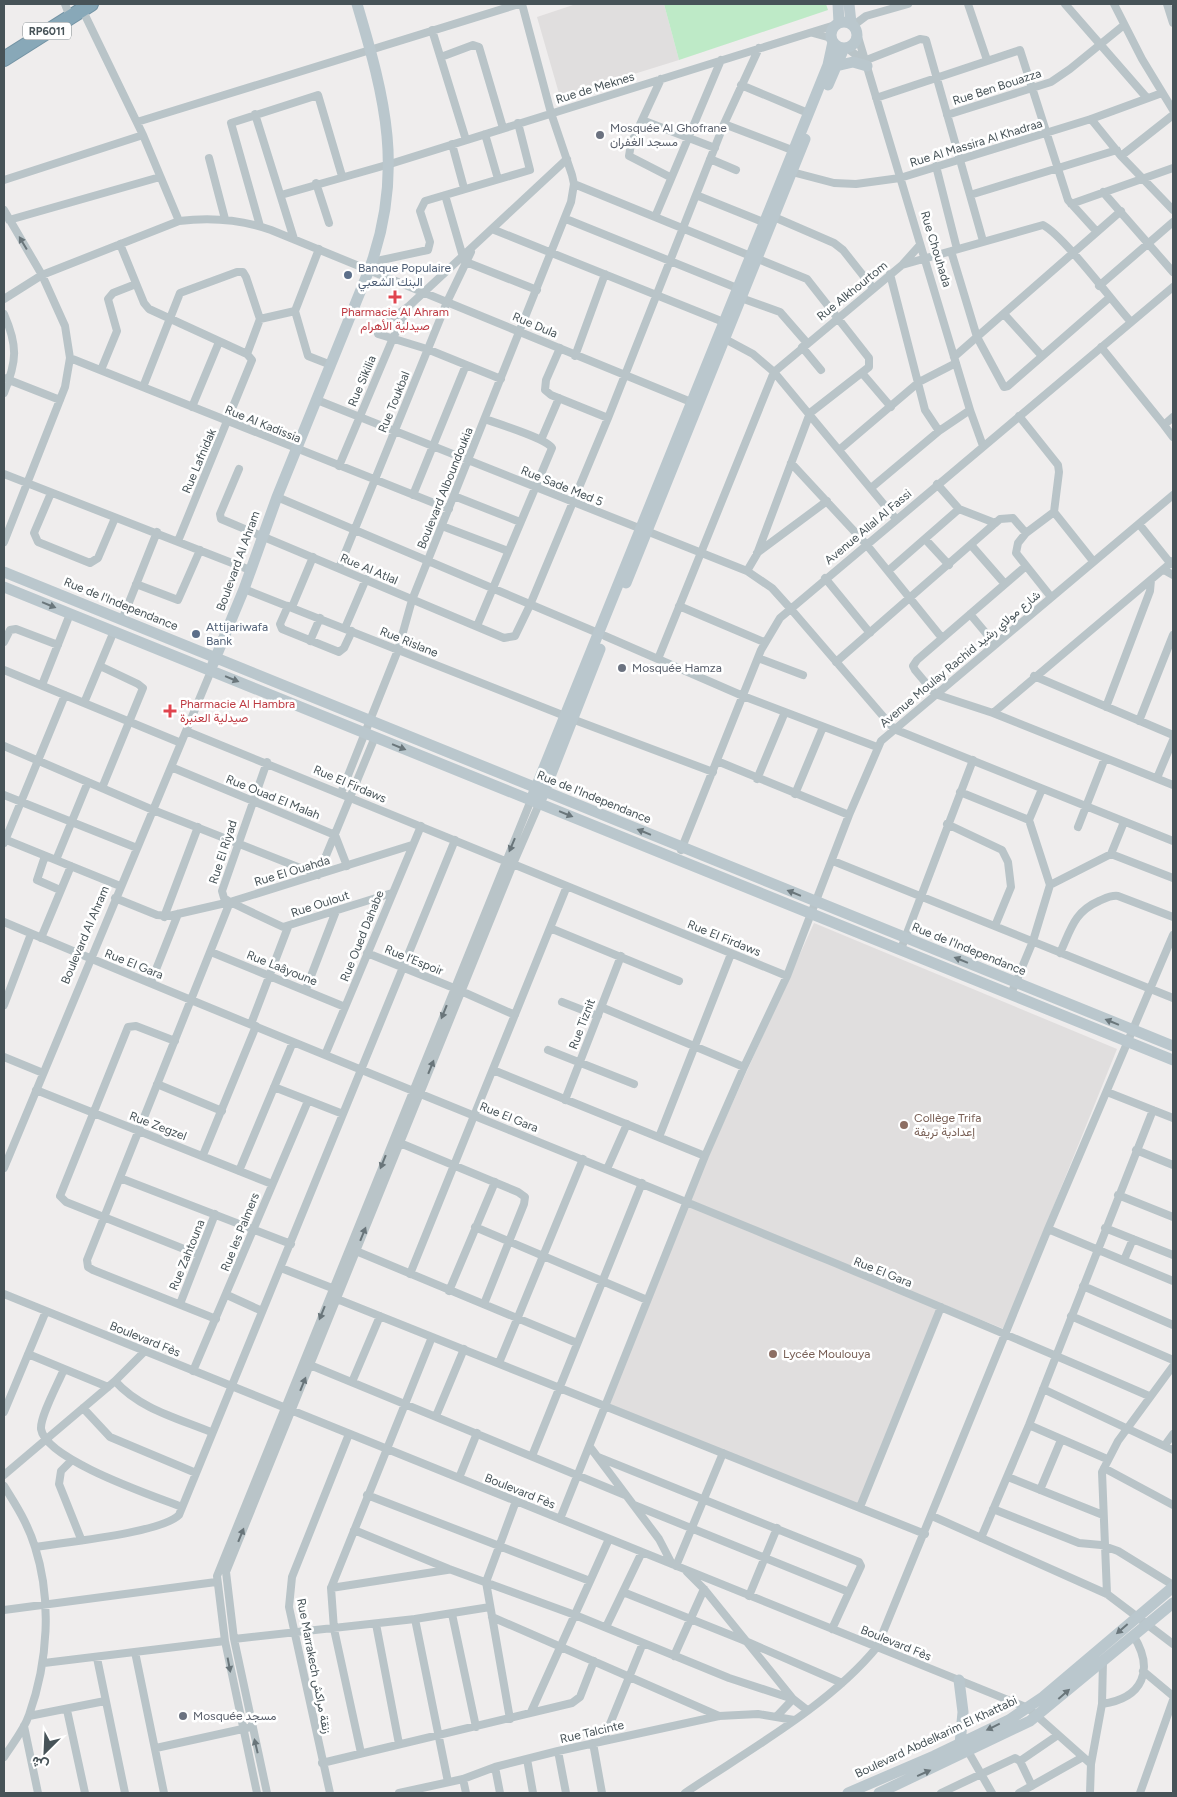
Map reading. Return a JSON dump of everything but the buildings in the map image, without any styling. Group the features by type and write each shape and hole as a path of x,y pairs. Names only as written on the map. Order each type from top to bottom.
{"highway":[{"name":"RP6011","path":"4,58 77,8"}],"street":[{"name":"Boulevard Al Ahram","path":"4,1168 6,1155 36,1090 211,671 244,589 277,497 371,266 384,213 390,164 385,108 371,49 357,4"},
{"path":"137,122 520,4 551,113 574,184 807,279 869,358 869,367 810,413 757,554 746,571"},
{"path":"754,257 763,222 828,65 837,24 838,4"},
{"path":"644,530 691,402 727,324 754,257 774,217 836,66 845,48 854,44 858,37 852,24 849,4"},
{"path":"837,24 852,24 887,7 908,4"},
{"path":"968,4 987,60"},
{"path":"1065,4 1147,98"},
{"path":"1114,4 1173,110"},
{"path":"1167,4 1173,23"},
{"path":"77,8 137,122 179,221"},
{"name":"Rue de Meknes","path":"281,195 316,183 390,164 837,24"},
{"name":"Rue Ben Bouazza","path":"947,115 1051,82 1124,25"},
{"path":"432,30 466,140"},
{"name":"Rue de Meknes","path":"806,33 832,40"},
{"name":"Rue Chouhada","path":"858,37 970,410 983,446"},
{"path":"836,66 853,62 865,63 923,39 928,43 936,79 983,241"},
{"path":"832,40 865,63"},
{"path":"441,57 473,45 479,47 503,128"},
{"path":"530,604 608,418 724,124 759,48"},
{"path":"876,98 1020,50 1056,168 1071,204 1097,232"},
{"path":"655,217 670,177 721,60"},
{"path":"661,79 631,144 628,156 670,177"},
{"path":"741,85 808,113"},
{"name":"Rue Al Massira Al Khadraa","path":"792,172 834,183 856,184 900,178 1091,119 1162,93"},
{"path":"260,226 231,125 233,122 318,96 342,176"},
{"path":"255,114 294,239"},
{"path":"970,195 1056,168 1119,153 1173,115"},
{"path":"1091,119 1119,153 1173,210"},
{"path":"642,120 715,148"},
{"path":"371,266 428,250 430,242 420,211 425,201 530,170 518,123"},
{"path":"724,124 792,150"},
{"path":"485,134 498,179"},
{"path":"4,180 143,135"},
{"path":"452,144 464,188"},
{"path":"209,158 225,219"},
{"path":"501,379 427,349 378,334 377,329 409,306 422,292 465,259 474,246 567,159"},
{"path":"710,159 736,170"},
{"path":"936,166 954,250 977,337 1004,387 1008,386 1109,298"},
{"path":"1071,204 1142,177 1173,168"},
{"path":"9,220 160,177"},
{"path":"316,183 329,223"},
{"name":"Boulevard Alboundoukia","path":"370,735 370,721 398,650 412,600 566,218 574,184"},
{"path":"1103,192 1173,272"},
{"path":"696,194 763,222"},
{"path":"445,195 465,259 536,290"},
{"path":"4,210 42,275 65,326 70,358 67,380 60,400 4,542"},
{"path":"839,450 919,382 955,360 977,337 1121,211"},
{"path":"774,217 834,243 843,250 873,288"},
{"name":"Rue Dula","path":"4,299 42,275 179,221 203,218 225,219 260,226 319,249 371,266 422,292 691,402"},
{"path":"566,218 780,312 821,370"},
{"path":"1099,286 1173,222"},
{"name":"Rue Alkhourtom","path":"774,372 902,265 1043,225 1072,254"},
{"path":"492,229 727,324"},
{"path":"120,244 146,306 170,320 247,354 260,319 243,272 237,272 183,291 170,320 143,387"},
{"path":"902,265 920,245"},
{"path":"319,249 295,311 308,356 331,365"},
{"path":"1072,254 1130,322"},
{"name":"Rue Toukbal","path":"339,568 465,259"},
{"path":"575,356 605,274"},
{"path":"890,274 925,410 940,431"},
{"path":"101,370 117,331 108,299 113,293 136,284"},
{"name":"Avenue Allal Al Fassi","path":"678,859 764,642 780,618 1130,322 1172,291"},
{"name":"Rue Sikilia","path":"339,466 393,338 409,306"},
{"path":"260,319 295,311"},
{"path":"4,314 13,333 15,345 15,362 6,379 4,393"},
{"path":"1004,314 1042,356"},
{"path":"267,1793 234,1639 226,1572 332,1288 416,1091 540,790 644,530 725,339 727,324"},
{"path":"725,339 753,354 774,372 810,413 896,519"},
{"path":"192,407 219,342"},
{"path":"1101,347 1173,437"},
{"path":"560,348 546,380 545,390 559,398 608,418"},
{"name":"Rue Lafnidak","path":"178,541 252,362 247,354"},
{"name":"Rue Al Kadissia","path":"70,358 449,509"},
{"path":"413,495 466,365"},
{"path":"658,659 774,372"},
{"path":"862,373 891,407"},
{"path":"6,379 60,400"},
{"path":"541,440 559,398"},
{"name":"Rue Sade Med 5","path":"317,400 746,571 772,588 894,729"},
{"path":"871,488 940,431 970,410"},
{"path":"1019,416 1058,465 1059,472 1054,512 1093,561"},
{"path":"1164,425 1173,417"},
{"path":"477,626 552,451 550,445 541,440 485,419"},
{"path":"791,463 866,544 942,638"},
{"name":"Rue Al Atlal","path":"239,470 220,516 224,520 504,638 512,638 517,633 530,604"},
{"path":"4,474 250,570"},
{"path":"937,484 959,509 995,523"},
{"path":"51,493 34,533 35,538 38,542 90,563 98,558 115,518"},
{"name":"Avenue Moulay Rachid شارع مولاي رشيد","path":"560,1519 647,1300 688,1203 705,1156 787,976 877,747 894,729 935,694 1173,495"},
{"path":"454,496 520,522"},
{"path":"277,497 356,529 743,696 877,747"},
{"path":"757,554 827,501"},
{"path":"888,570 959,509"},
{"path":"1051,597 1015,550 1018,542 1026,533 1054,512"},
{"path":"836,662 995,523 1009,517 1013,518 1026,533"},
{"path":"993,713 1034,676 1172,563 1139,524"},
{"path":"442,526 508,551"},
{"path":"122,620 156,532"},
{"path":"925,539 949,565"},
{"path":"971,545 1005,584"},
{"path":"136,584 178,600 200,550"},
{"path":"313,558 280,627 310,641 339,652 344,648 366,579"},
{"path":"1026,566 917,660 914,666 935,694 993,713 1173,785"},
{"path":"1164,570 1173,575"},
{"name":"Rue de l'Independance","path":"4,572 1173,1046"},
{"path":"826,578 870,633"},
{"path":"1106,707 1150,592 1151,580"},
{"name":"Rue de l'Independance","path":"4,587 1173,1060"},
{"name":"Rue Rislane","path":"244,589 713,772"},
{"path":"679,606 764,642"},
{"path":"42,685 70,614"},
{"path":"970,614 995,644"},
{"path":"310,641 320,618"},
{"path":"4,642 10,630 16,629 58,645"},
{"path":"84,703 114,631"},
{"path":"1139,721 1173,635"},
{"path":"758,658 803,675"},
{"path":"100,666 141,686 142,690 102,788"},
{"path":"4,670 181,743"},
{"path":"1034,676 1173,735"},
{"path":"65,695 4,841 120,886"},
{"path":"757,779 785,712"},
{"path":"795,794 823,726"},
{"path":"894,729 1173,842"},
{"name":"Rue El Firdaws","path":"186,731 267,762 787,976"},
{"path":"341,793 370,735"},
{"path":"4,746 153,810 318,875 351,797 370,735"},
{"path":"1157,778 1173,740"},
{"path":"1078,827 1105,758"},
{"path":"901,949 947,824 973,760"},
{"path":"717,761 757,779 849,815"},
{"name":"Rue El Riyad","path":"230,902 224,898 222,891 252,800 267,762"},
{"name":"Rue Ouad El Malah","path":"171,768 335,835"},
{"path":"56,860 88,782"},
{"path":"1011,994 1033,941 1050,885 1029,820 1042,789"},
{"path":"960,792 1029,820"},
{"path":"4,795 137,848"},
{"path":"1050,885 1111,854 1124,822"},
{"path":"947,824 1002,850 1008,862 1011,887 995,926"},
{"name":"Rue Oued Dahabe","path":"325,1055 421,826"},
{"path":"115,898 164,917 198,827"},
{"path":"335,835 348,866"},
{"path":"35,1547 150,1529 173,1521 182,1508 211,1432 291,1244 455,840"},
{"name":"Rue El Ouahda","path":"164,917 230,902 412,845"},
{"path":"1111,854 1173,878"},
{"path":"45,856 37,880 60,890"},
{"path":"833,861 1173,998"},
{"path":"41,938 71,866"},
{"path":"410,1274 567,886"},
{"name":"Rue Oulout","path":"230,902 280,927 288,927 392,893"},
{"path":"1060,953 1079,913 1087,906 1110,896 1118,896 1173,917"},
{"path":"216,1319 88,1267 87,1260 230,902"},
{"path":"306,989 336,911"},
{"path":"151,982 178,914"},
{"name":"Rue El Gara","path":"4,922 151,982 191,1001 642,1183 1149,1396"},
{"path":"204,1156 254,1025 288,927"},
{"path":"550,928 679,981"},
{"path":"4,1004 31,934"},
{"path":"685,1793 794,1720 842,1683 877,1647 1048,1229 1173,935"},
{"name":"Rue Laâyoune","path":"210,952 306,989 345,1007"},
{"name":"Rue l’Espoir","path":"367,953 515,1015"},
{"path":"659,1137 731,954"},
{"name":"Rue Tiznit","path":"565,1100 621,956"},
{"path":"562,1002 598,1016"},
{"path":"601,1007 744,1067"},
{"path":"175,1040 136,1026 128,1027 60,1196 66,1202 199,1256"},
{"path":"239,1170 293,1042"},
{"path":"548,1050 634,1084"},
{"path":"4,1057 43,1073"},
{"path":"493,1070 705,1156"},
{"path":"157,1084 222,1111"},
{"path":"274,1087 343,1114"},
{"name":"Rue Zegzel","path":"36,1090 272,1184"},
{"path":"256,1793 225,1641 216,1582 218,1570 288,1409 310,1365 400,1143 416,1091"},
{"path":"1107,1092 1173,1118"},
{"name":"Rue les Palmers","path":"194,1371 308,1100"},
{"path":"981,1538 1029,1425 1153,1110"},
{"path":"607,1169 627,1124"},
{"path":"400,1143 495,1182 525,1197 484,1304"},
{"path":"1136,1150 1173,1165"},
{"path":"499,1363 583,1159"},
{"path":"120,1178 291,1244"},
{"path":"449,1291 495,1182"},
{"path":"532,1456 642,1183"},
{"path":"1118,1195 1173,1217"},
{"name":"Rue Zahtouna","path":"180,1304 216,1214"},
{"path":"475,1227 647,1300"},
{"path":"1105,1228 1173,1255"},
{"path":"1048,1229 1173,1281"},
{"path":"1124,1260 1133,1239"},
{"path":"356,1251 449,1291 519,1317 577,1343"},
{"path":"281,1268 332,1288"},
{"path":"1083,1286 1173,1325"},
{"name":"Boulevard Fès","path":"4,1294 1028,1708 1090,1764"},
{"path":"226,1295 262,1311"},
{"path":"337,1299 924,1534"},
{"path":"860,1507 941,1308"},
{"path":"4,1412 46,1311"},
{"path":"352,1382 380,1316"},
{"path":"1071,1316 1173,1360"},
{"path":"361,1753 334,1629 330,1588 432,1337"},
{"path":"436,1416 464,1349"},
{"path":"4,1475 115,1381 145,1351"},
{"path":"28,1354 108,1387"},
{"path":"310,1365 625,1495"},
{"path":"1106,1594 1106,1546 1101,1476 1107,1459 1127,1427 1173,1366"},
{"path":"64,1369 43,1420 41,1429 46,1440 71,1461 182,1508"},
{"path":"115,1381 130,1397 144,1405 211,1432"},
{"path":"1043,1389 1173,1450"},
{"path":"84,1408 110,1437 196,1473"},
{"path":"1029,1425 1107,1459"},
{"path":"459,1478 477,1433"},
{"name":"Rue Marrakech زنقة مراكش","path":"330,1793 289,1607 291,1582 349,1434"},
{"path":"1165,1445 1173,1434"},
{"path":"1040,1490 1061,1440"},
{"path":"590,1447 677,1566 704,1589 793,1698 807,1710"},
{"path":"677,1566 723,1453"},
{"path":"598,1457 860,1562 861,1566 832,1629"},
{"path":"71,1461 61,1471 59,1484 81,1539"},
{"path":"1104,1468 1173,1505"},
{"path":"1008,1477 1103,1515"},
{"path":"4,1486 21,1513 35,1547 46,1605 44,1663 29,1716 4,1757"},
{"path":"367,1495 590,1581"},
{"path":"510,1719 486,1582 516,1502"},
{"path":"634,1505 849,1592"},
{"path":"993,1509 1079,1543 1106,1546 1118,1551 1173,1586"},
{"path":"932,1516 1106,1594 1138,1615 1173,1644"},
{"path":"749,1596 777,1528"},
{"path":"354,1530 449,1569 575,1615 729,1678 793,1698"},
{"path":"530,1712 562,1647 609,1539"},
{"path":"606,1628 642,1552"},
{"path":"330,1588 449,1569"},
{"path":"4,1610 216,1582"},
{"name":"Boulevard Abdelkarim El Khattabi","path":"848,1793 960,1744 1028,1708 1173,1586"},
{"path":"674,1656 704,1589"},
{"path":"623,1592 744,1640 842,1683"},
{"path":"879,1793 969,1752 1038,1716 1147,1622 1173,1603"},
{"path":"234,1639 376,1624 490,1607"},
{"path":"452,1614 476,1727"},
{"path":"492,1617 719,1716"},
{"path":"415,1619 437,1737 448,1782"},
{"path":"376,1624 399,1744"},
{"path":"1102,1704 1119,1702 1134,1692 1143,1671 1140,1647 1133,1635"},
{"path":"44,1663 225,1641"},
{"path":"603,1741 643,1643"},
{"path":"135,1652 164,1793"},
{"path":"97,1658 125,1793"},
{"path":"322,1763 399,1744 437,1737 577,1701 594,1661"},
{"path":"1090,1793 1090,1764 1102,1704 1103,1661"},
{"path":"1140,1793 1173,1698 1143,1671"},
{"path":"959,1680 964,1712 960,1744"},
{"path":"777,1716 793,1698"},
{"path":"29,1716 105,1701"},
{"path":"66,1710 85,1793"},
{"name":"Rue Talcinte","path":"399,1793 429,1790 495,1767 593,1743 719,1716 741,1714 777,1716 794,1720"},
{"path":"24,1726 38,1793"},
{"path":"156,1748 252,1727"},
{"path":"1020,1761 1058,1735"},
{"path":"593,1743 602,1793"},
{"path":"558,1751 566,1793"},
{"path":"969,1752 992,1793"},
{"path":"1019,1793 1083,1757"},
{"path":"947,1792 1015,1758 1020,1761 1032,1786"},
{"path":"527,1759 533,1793"},
{"path":"495,1767 500,1793"},
{"path":"463,1779 466,1793"}],"shaded area":[{"path":"576,4 664,4 679,60 560,97 537,17"},
{"name":"Collège Trifa إعدادية تريفة","path":"814,923 1117,1049 1004,1329 940,1303 858,1508 606,1405 688,1201"}],"green space":[{"path":"664,4 826,4 828,10 679,60"}],"place":[{"name":"Mosquée Al Ghofrane مسجد الغفران","path":"600,135"},
{"name":"Banque Populaire البنك الشعبي","path":"348,275"},
{"name":"Pharmacie Al Ahram صيدلية الأهرام","path":"395,297"},
{"name":"Attijariwafa Bank","path":"196,634"},
{"name":"Mosquée Hamza","path":"622,668"},
{"name":"Pharmacie Al Hambra صيدلية العنبرة","path":"170,711"},
{"name":"Collège Trifa إعدادية تريفة","path":"904,1125"},
{"name":"Lycée Moulouya","path":"773,1354"},
{"name":"Mosquée مسجد","path":"183,1716"}]}
